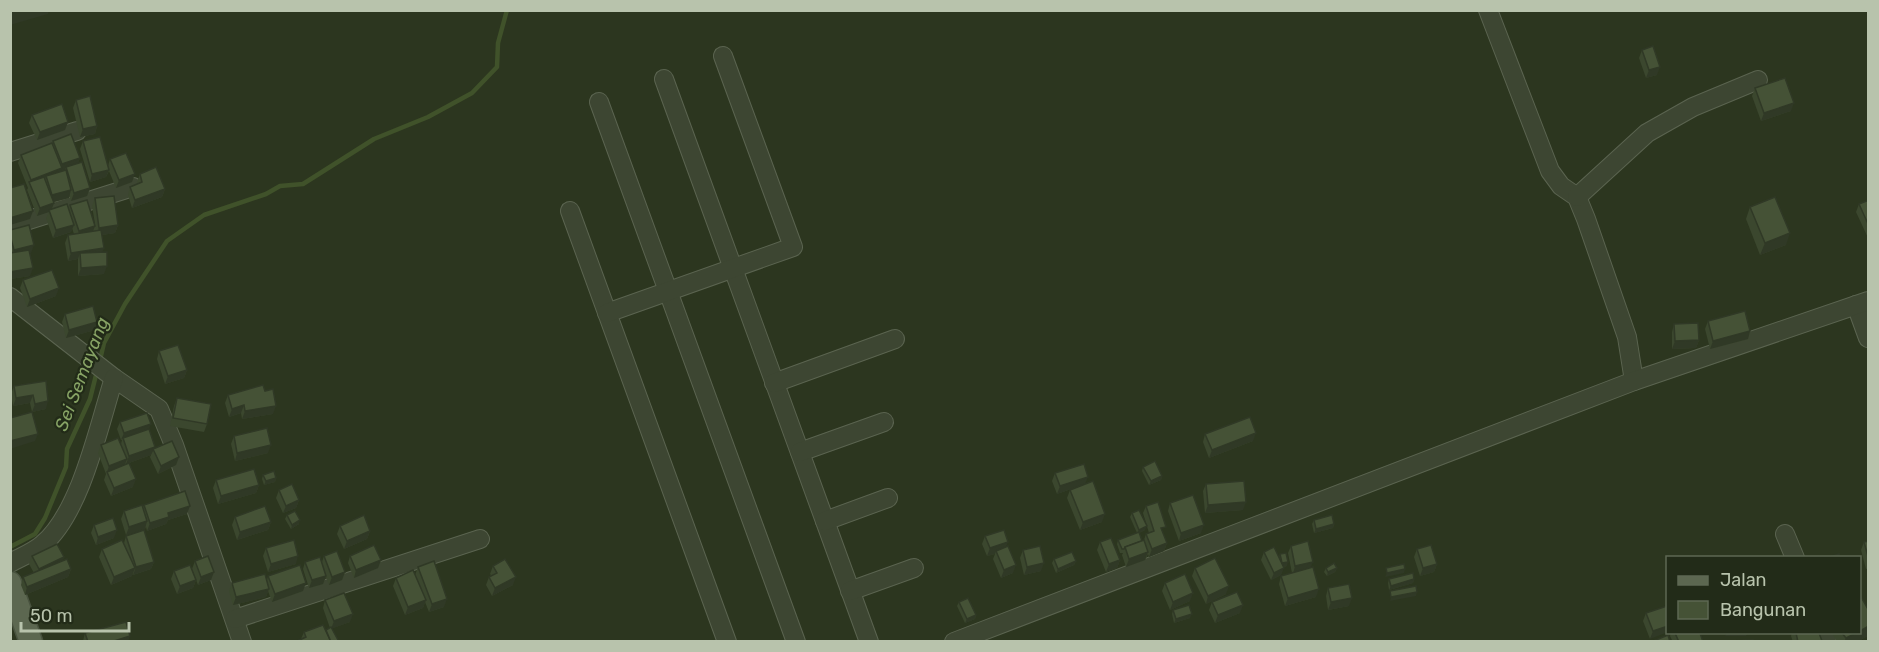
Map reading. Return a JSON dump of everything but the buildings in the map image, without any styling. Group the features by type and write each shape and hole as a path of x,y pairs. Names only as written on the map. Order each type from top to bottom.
{"main road":[{"path":"10,583 31,642"}],"street":[{"path":"1488,10 1550,171 1561,186 1576,197 1625,331 1638,379"},
{"path":"608,313 793,247 723,56"},
{"path":"663,79 868,642"},
{"path":"1576,197 1647,133 1693,107 1758,80"},
{"path":"599,102 796,642"},
{"path":"10,152 77,132"},
{"path":"10,226 133,187"},
{"path":"570,211 727,642"},
{"path":"10,297 104,370 154,404 162,414 242,642"},
{"path":"954,642 981,637 1638,379 1862,303 1869,338"},
{"path":"774,382 895,339"},
{"path":"10,562 45,543 68,508 84,475 104,370"},
{"path":"800,452 884,422"},
{"path":"825,521 888,498"},
{"path":"1785,534 1794,556"},
{"path":"235,619 480,539"},
{"path":"850,591 914,568"}],"waterway":[{"name":"Sei Semayang","path":"100,360 104,343 125,304 167,241 204,215 266,194 280,186 303,184 374,139 428,117 472,93 497,67 498,43 507,10"},
{"name":"Sei Semayang","path":"10,547 35,534 45,518 66,467 67,449 90,399 97,371"}]}
